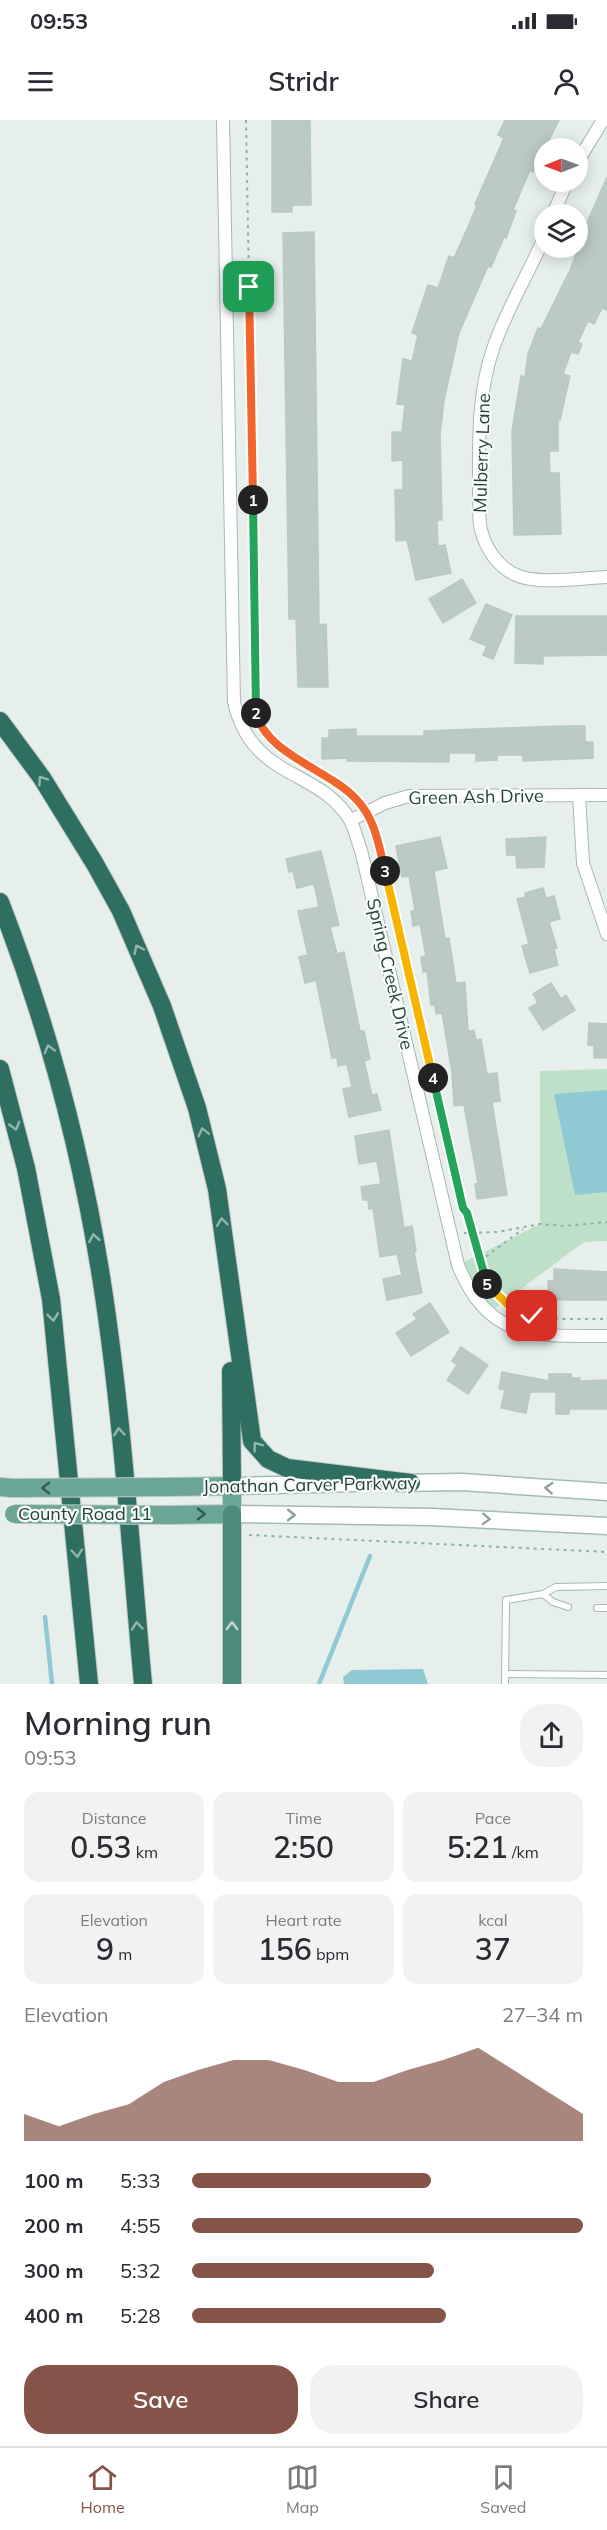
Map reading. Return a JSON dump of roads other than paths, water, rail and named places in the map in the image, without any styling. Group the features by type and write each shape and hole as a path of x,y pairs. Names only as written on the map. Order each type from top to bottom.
{"highway":[{"path":"0,721 85,846 121,911 143,959 197,1108 218,1189 252,1441 268,1459 286,1468 411,1483"},
{"path":"0,902 46,1038 93,1230 112,1359 143,1684"},
{"path":"0,1069 26,1168 51,1299 89,1684"},
{"path":"226,1256 232,1486"},
{"path":"232,1514 232,1684"}],"main road":[{"name":"Jonathan Carver Parkway","path":"6,1488 462,1482 607,1492"},
{"path":"232,1486 232,1514"},
{"name":"County Road 11","path":"7,1513 169,1515"},
{"name":"Jonathan Carver Parkway","path":"169,1515 442,1517 607,1526"}],"street":[{"name":"Spring Creek Drive","path":"223,120 234,702 238,719 248,738 261,754 319,791 339,806 351,820 361,850 450,1233 465,1284 476,1301 502,1323 532,1335 607,1336"},
{"path":"588,145 603,120"},
{"name":"Mulberry Lane","path":"534,258 508,310 492,351 484,389 479,448 480,528 488,551 502,566 517,576 533,579 607,577"},
{"path":"579,795 583,863 607,934"},
{"name":"Green Ash Drive","path":"351,820 396,798 409,796 607,795"}],"lane":[{"path":"505,1684 506,1600 543,1594 556,1587 607,1586"},
{"path":"543,1594 553,1602 568,1607"},
{"path":"597,1608 607,1608"},
{"path":"505,1674 607,1675"}],"water":[{"path":"607,1090 607,1192 575,1195 554,1094"},
{"path":"423,1669 428,1684 344,1684 343,1677 352,1670"}],"waterway":[{"path":"319,1684 370,1556"},
{"path":"45,1617 52,1684"}]}
